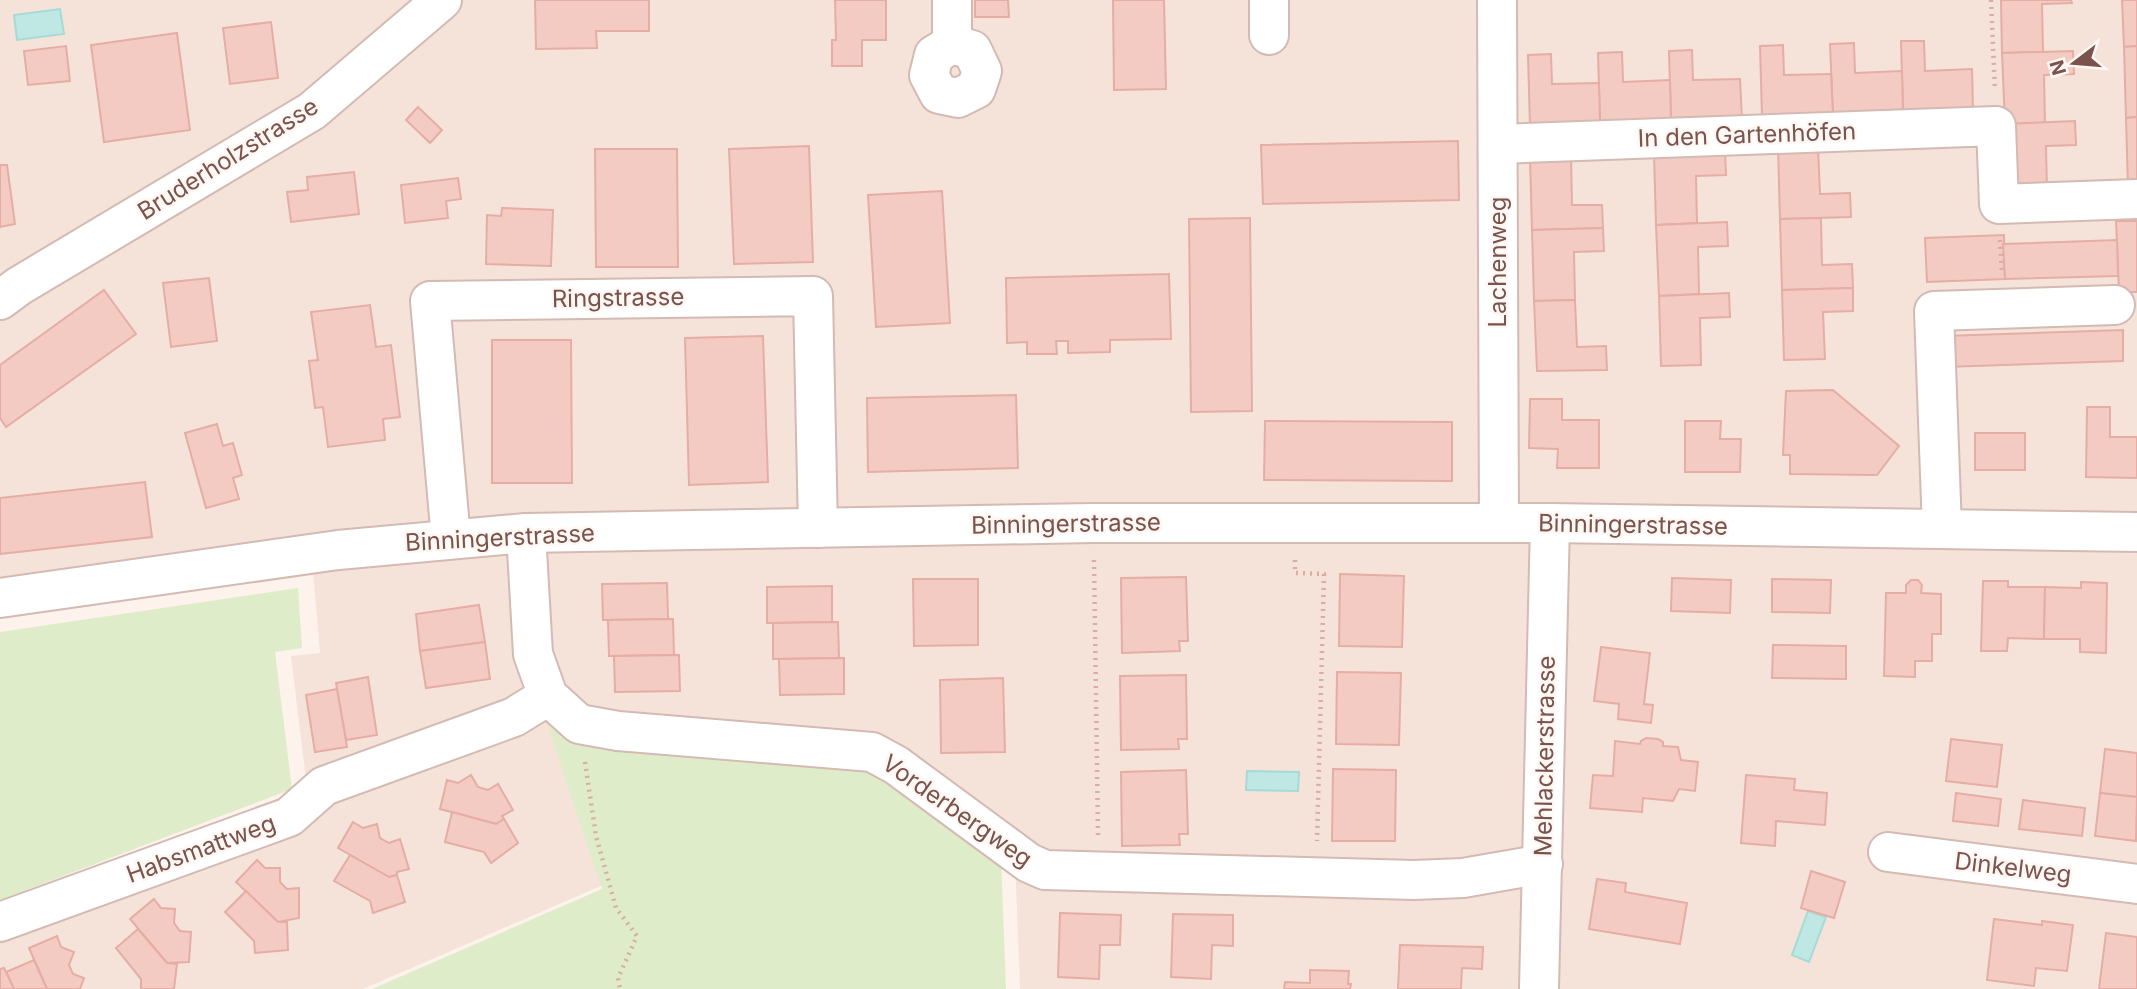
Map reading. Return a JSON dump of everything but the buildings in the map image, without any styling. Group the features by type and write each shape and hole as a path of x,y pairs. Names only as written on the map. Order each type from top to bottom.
{"street":[{"name":"Bruderholzstrasse","path":"0,300 19,286 312,111 442,0"},
{"path":"952,0 952,44"},
{"name":"Lachenweg","path":"1497,0 1499,523"},
{"path":"1996,126 1999,204 2137,199"},
{"name":"In den Gartenhöfen","path":"1498,144 1996,126"},
{"name":"Ringstrasse","path":"451,538 430,301 813,296 818,528"},
{"path":"1942,529 1934,311 2115,305"},
{"name":"Binningerstrasse","path":"0,598 338,550 526,533 1094,523 1550,523 2137,532"},
{"name":"Mehlackerstrasse","path":"1539,989 1550,523"},
{"path":"526,533 533,654 548,696 579,724"},
{"name":"Habsmattweg","path":"0,922 289,817 324,786 514,717 548,696"},
{"name":"Vorderbergweg","path":"579,724 618,731 872,752 896,765 1029,863 1045,870 1414,880 1463,878 1543,864"},
{"name":"Dinkelweg","path":"1888,852 2137,884"}],"path":[{"path":"1992,0 1996,126"},
{"path":"1999,204 2003,309"},
{"path":"1094,523 1098,871"},
{"path":"1296,523 1295,573 1324,574 1316,877"},
{"path":"579,724 596,836 609,884 616,908 637,936 618,978 620,989"}],"shaded area":[{"path":"0,0 2137,0 2137,989 1020,989 1014,832 546,715 603,885 363,989 0,989 0,924 310,812 291,656 320,653 310,536 0,577"}],"green space":[{"path":"298,588 302,648 275,652 292,789 0,900 0,632"},
{"path":"548,726 614,746 879,770 1001,858 1006,989 372,989 602,889"}],"water":[{"path":"60,9 64,34 17,40 14,15"},
{"path":"1247,771 1299,772 1298,791 1246,790"},
{"path":"1808,911 1826,917 1809,962 1792,955"}]}
